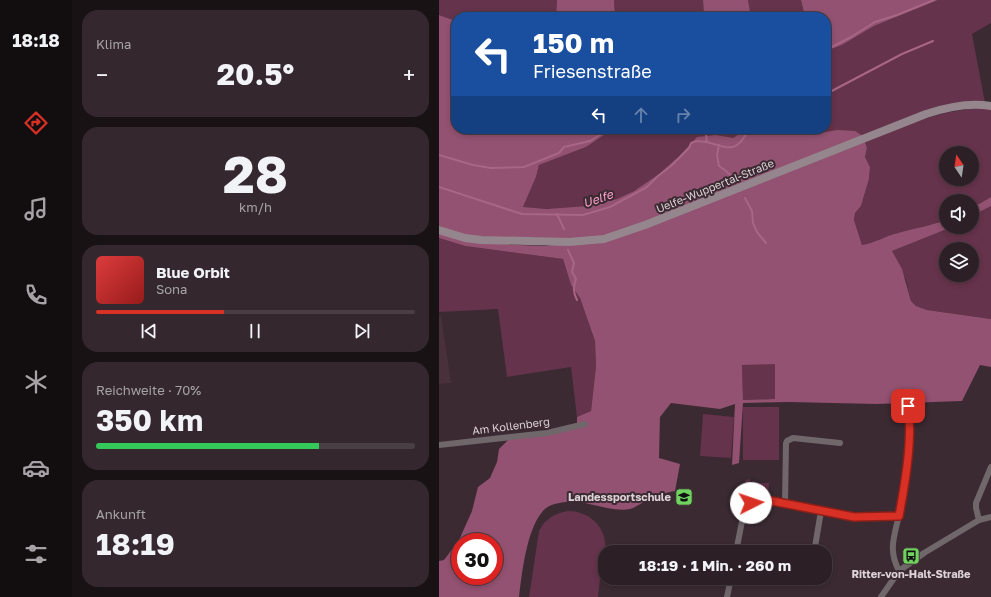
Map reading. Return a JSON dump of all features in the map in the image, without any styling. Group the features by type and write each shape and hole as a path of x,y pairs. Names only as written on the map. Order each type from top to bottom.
{"main road":[{"name":"Uelfe-Wuppertal-Straße","path":"439,230 465,238 481,240 564,242 604,238 645,225 933,112 963,105 991,106"}],"street":[{"path":"899,571 892,548 903,494 909,436 910,417 908,406"},
{"name":"Am Kollenberg","path":"439,445 547,433 585,424"},
{"path":"785,504 787,441 793,438 840,443"},
{"path":"979,520 976,503 991,467"},
{"path":"737,545 744,511 749,504 760,500 854,517 899,516"},
{"path":"815,545 821,511"},
{"path":"881,597 899,571 942,541 979,520 991,517"},
{"path":"727,597 730,585"}],"shaded area":[{"path":"439,0 557,0 556,12 451,12 451,19 439,15"},
{"path":"557,0 614,0 615,12 556,12"},
{"path":"614,0 703,0 704,12 615,12"},
{"path":"703,0 748,0 750,12 704,12"},
{"path":"748,0 801,0 804,12 750,12"},
{"path":"801,0 938,0 874,26 842,45 831,49 831,12 804,12"},
{"path":"938,0 991,0 991,23 972,34 985,103 962,103 863,136 831,133 831,49 842,45 874,26"},
{"path":"439,15 451,19 451,134 607,134 586,147 539,165 536,177 523,207 547,209 588,206 617,199 634,191 659,174 697,137 716,135 733,138 739,134 831,134 831,131 838,130 855,131 863,136 629,229 599,237 573,240 465,236 439,226"},
{"path":"985,108 991,109 991,197 979,204 979,194 939,194 939,222 893,234 862,245 854,220 855,213 861,206 869,179 870,167 865,157 867,148 865,142 923,119 953,111"},
{"path":"739,134 733,138 697,138 659,174 623,197 583,207 545,209 523,207 536,177 539,165 586,147 604,135"},
{"path":"865,142 867,148 865,157 870,167 869,179 861,206 855,213 854,220 862,245 893,234 939,222 939,232 892,251 902,269 911,301 916,306 927,310 991,319 991,367 980,365 962,401 876,404 790,402 743,403 739,463 732,465 735,404 720,409 671,403 660,417 659,458 680,464 675,491 655,496 636,507 624,510 575,502 553,504 546,508 534,525 524,563 519,597 439,597 439,561 444,560 451,551 451,585 503,585 503,533 462,533 472,511 478,487 490,478 497,462 499,449 511,437 577,426 577,417 591,411 596,366 595,341 580,298 571,285 563,259 465,246 439,238 439,233 479,243 545,246 606,239","holes":["775,364 775,399 743,400 742,365"]},
{"path":"991,197 991,206 979,212 979,204"},
{"path":"991,206 991,319 927,310 916,306 911,301 906,280 892,251 939,232 939,234 979,234 979,212"},
{"path":"439,238 465,246 563,259 571,285 580,298 595,341 596,366 591,411 577,417 571,367 507,377 498,309 439,312"},
{"path":"439,316 441,316 451,383 439,384"},
{"path":"742,364 775,364 775,399 743,400"},
{"path":"743,407 779,407 779,460 743,460"},
{"path":"703,414 734,417 731,458 700,456"},
{"path":"750,479 750,483 769,483 768,496 753,496 745,480"},
{"path":"568,511 581,513 593,519 604,535 605,545 598,545 598,585 600,585 598,597 529,597 539,531 544,523 559,513"}],"waterway":[{"name":"Uelfe","path":"831,47 875,22 934,0"},
{"path":"831,91 902,54 933,41"},
{"path":"439,155 473,165 491,168 524,167 559,153 564,147 590,141 601,134"},
{"name":"Uelfe","path":"439,187 522,214 583,215 610,207 647,187 671,166 689,148 691,143 697,141 707,142 706,134"},
{"path":"707,142 727,147 737,146 746,134"},
{"path":"719,145 717,155 719,166 732,177"},
{"path":"745,198 752,211 753,223 757,232 766,243"},
{"path":"557,214 564,229"},
{"path":"568,250 574,263 572,272 576,279 574,290 577,300"}],"place":[{"name":"Landessportschule","path":"684,497"},
{"name":"Ritter-von-Halt-Straße","path":"911,556"}],"route":[{"path":"751,503 760,500 767,500 854,517 885,515 899,516 903,494 909,436 910,417 908,406"}]}
